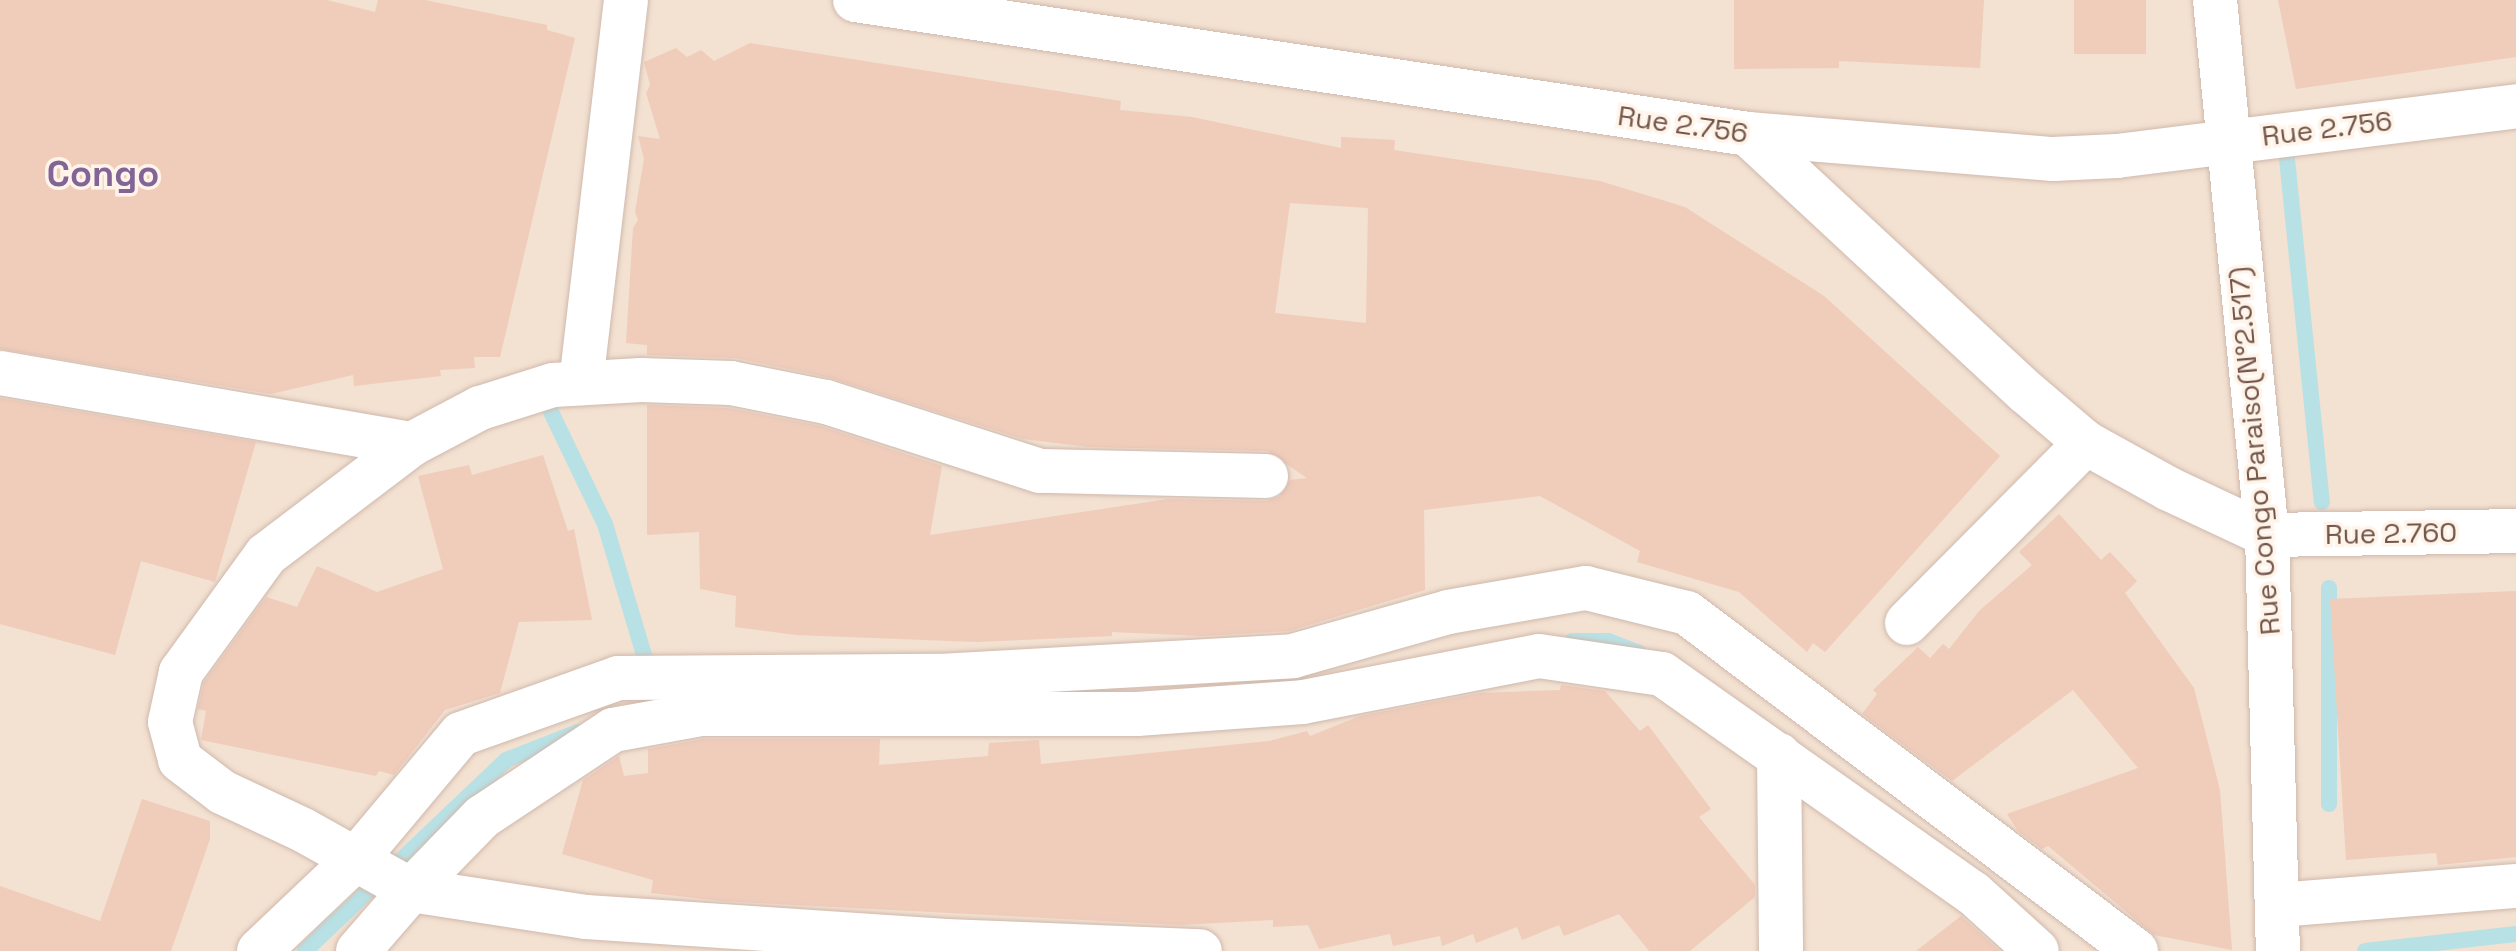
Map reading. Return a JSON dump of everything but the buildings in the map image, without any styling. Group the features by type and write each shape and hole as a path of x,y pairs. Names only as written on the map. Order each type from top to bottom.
{"street":[{"path":"581,383 626,0"},
{"name":"Rue 2.756","path":"855,0 1748,134 2053,159 2117,156 2516,106"},
{"name":"Rue Congo Paraiso(N°2.517)","path":"2215,0 2226,140 2267,535 2278,951"},
{"path":"1748,134 2086,443 2267,535"},
{"path":"0,373 412,444"},
{"path":"1200,951 946,941 586,917 411,890 222,792 180,760 170,722 181,672 266,555 412,444 480,408 553,385 731,383 826,402 1040,471 1266,476"},
{"path":"1907,623 2086,443"},
{"name":"Rue 2.760","path":"2267,535 2516,531"},
{"path":"259,951 356,859 461,734 618,678 940,676 1293,656 1448,612 1586,588 1687,613 2136,951"},
{"path":"358,951 411,890 482,817 613,730 701,714 1168,712 1303,702 1539,656 1662,674 1973,893 2037,951"},
{"path":"1779,755 1781,951"},
{"path":"2278,905 2516,886"}],"shaded area":[{"path":"0,0 2516,0 2516,951 0,951"}],"waterway":[{"path":"2286,149 2322,502"},
{"path":"551,412 605,524 650,675"},
{"path":"2329,588 2329,804"},
{"path":"1572,641 1608,641 1639,653"},
{"path":"305,951 506,760 578,732"},
{"path":"2365,951 2516,934"}],"district":[{"name":"Congo","path":"103,175"}]}
